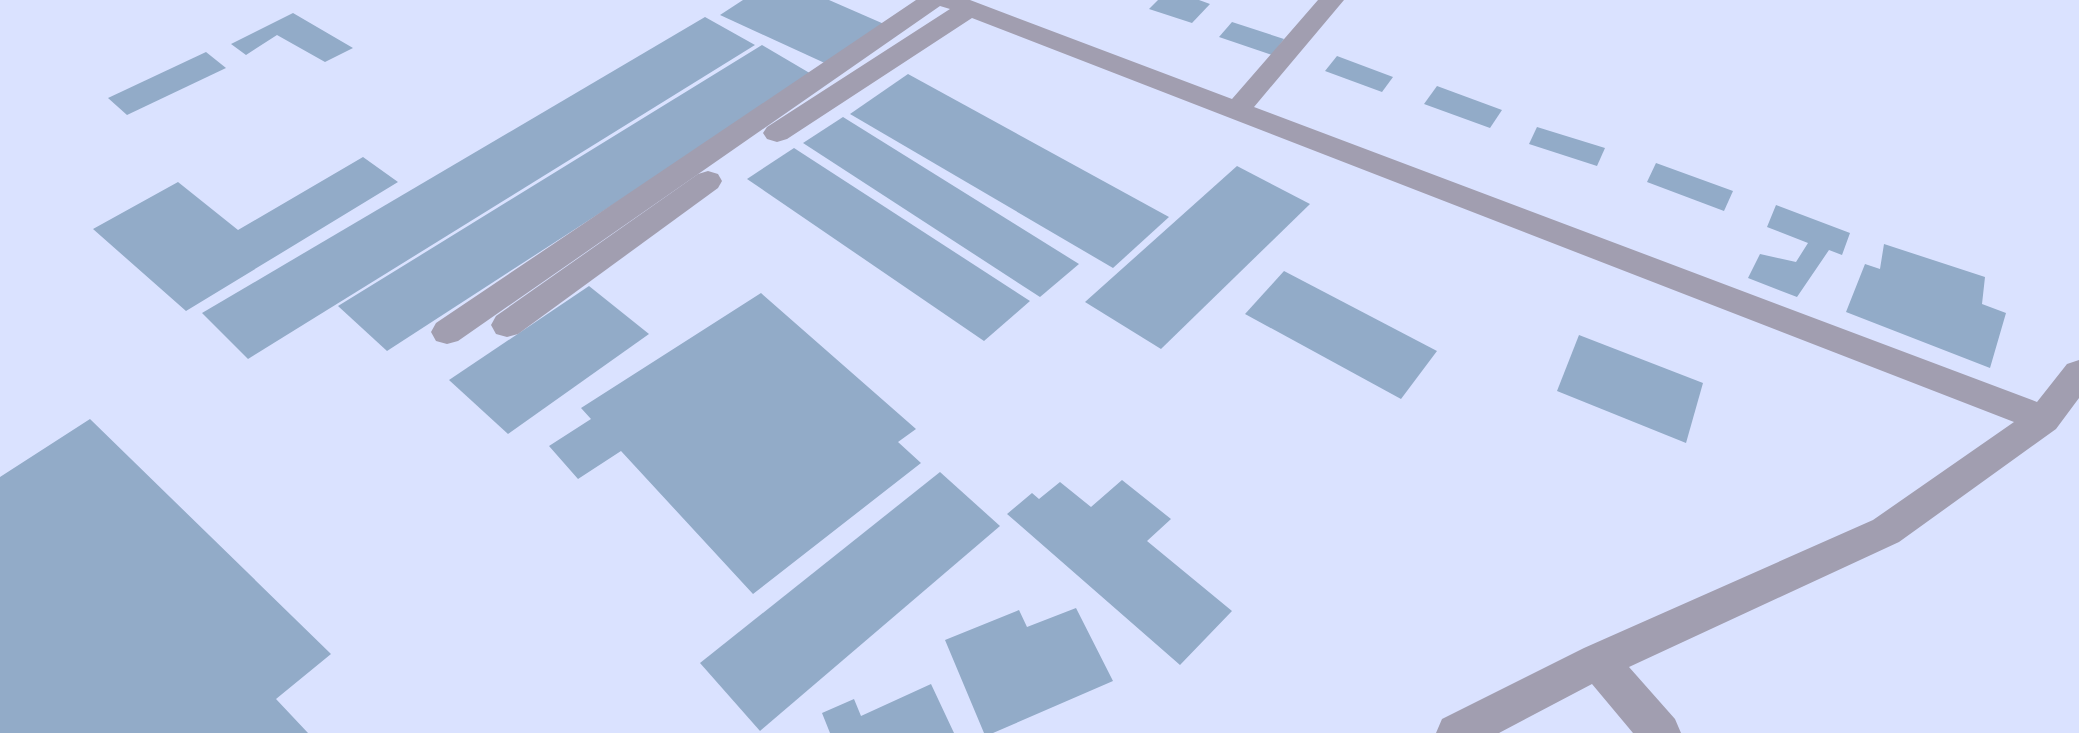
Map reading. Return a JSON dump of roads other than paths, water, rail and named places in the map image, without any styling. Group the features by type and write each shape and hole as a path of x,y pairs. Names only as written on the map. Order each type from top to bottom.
{"street":[{"path":"447,332 932,0"},
{"path":"1236,111 1316,15 1332,0"},
{"path":"507,324 958,4 2044,419"},
{"path":"1457,733 1598,662 1886,531 2044,419 2079,373"},
{"path":"1598,662 1660,733"}]}
